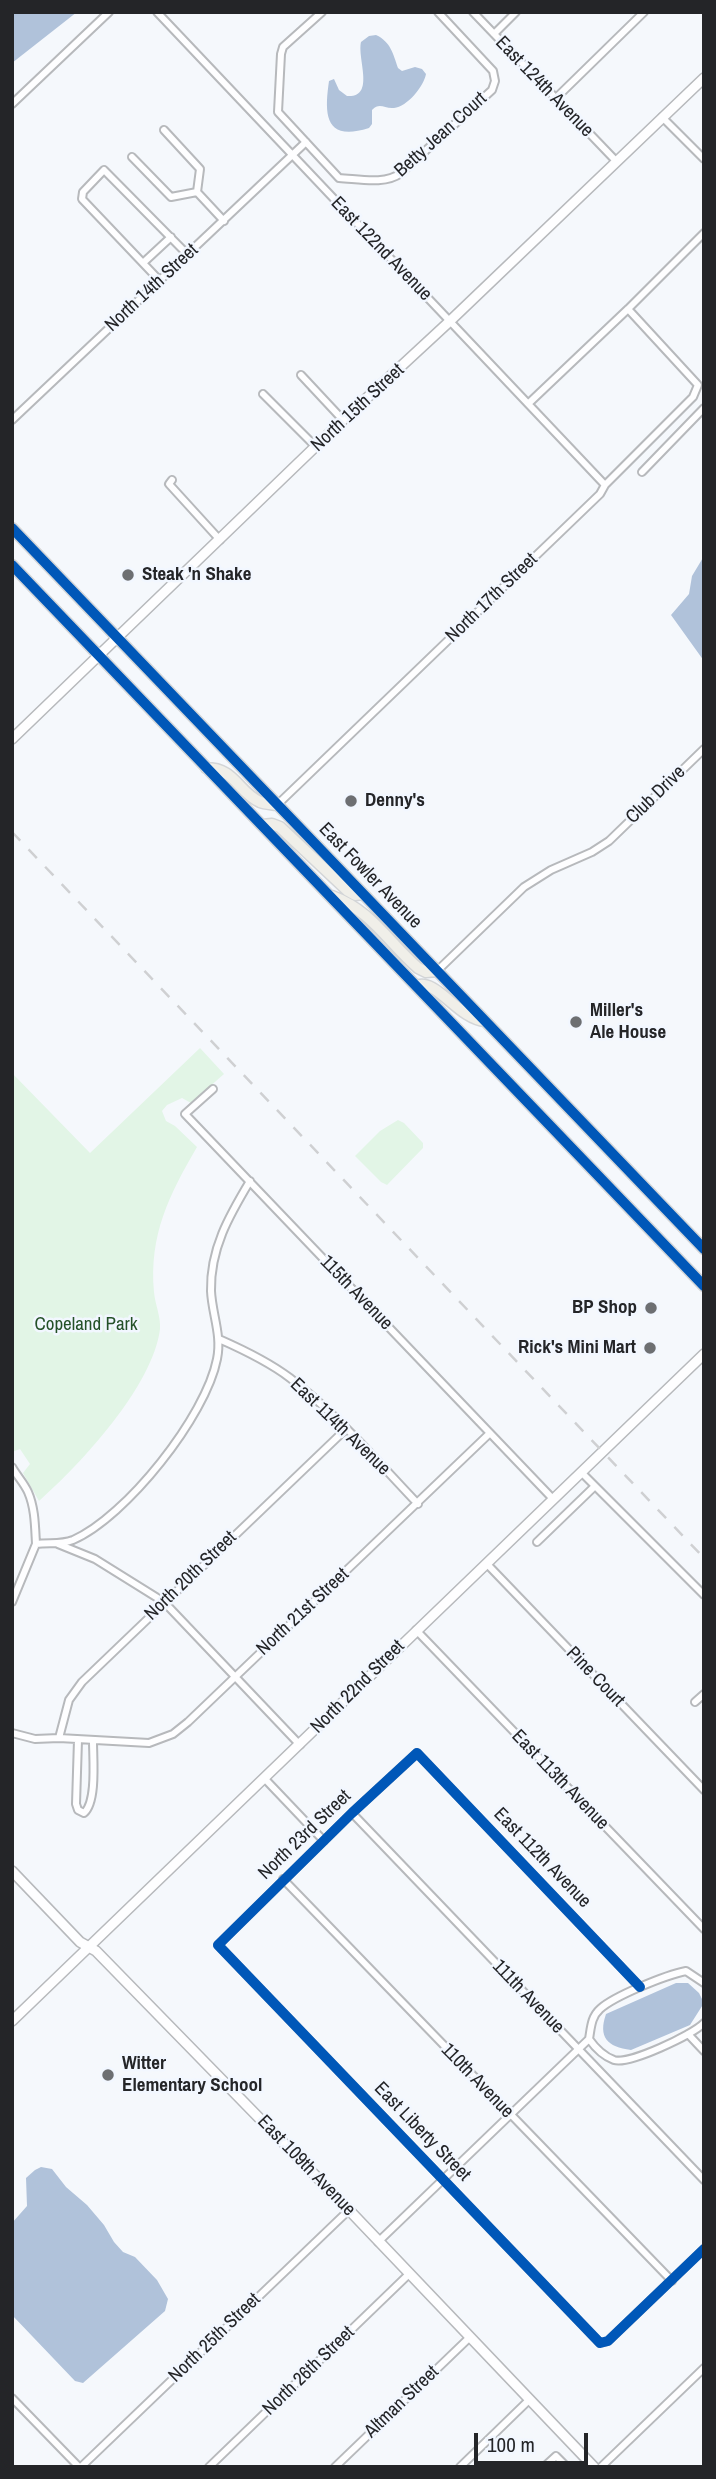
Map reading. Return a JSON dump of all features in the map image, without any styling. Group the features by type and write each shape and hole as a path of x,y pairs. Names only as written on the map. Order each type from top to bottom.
{"main road":[{"name":"East Fowler Avenue","path":"14,531 704,1248"},
{"path":"12,565 704,1286"},
{"path":"206,768 218,768 231,776 261,803 277,805"},
{"path":"262,825 280,827 348,891 355,895 363,894"},
{"path":"328,894 349,902 365,913 418,968 426,972 437,971"},
{"path":"416,986 431,985 471,1018 486,1021"}],"street":[{"path":"12,104 109,12"},
{"name":"East 122nd Avenue","path":"157,12 606,485"},
{"name":"Betty Jean Court","path":"322,12 283,47 278,112 340,178 393,179 492,90 495,81 493,71 438,12"},
{"name":"East 124th Avenue","path":"473,12 616,162"},
{"path":"494,34 516,12"},
{"path":"555,99 644,12"},
{"name":"North 15th Street","path":"12,739 704,78"},
{"path":"662,117 704,159"},
{"path":"164,130 200,169 197,192"},
{"path":"291,155 306,142"},
{"name":"North 14th Street","path":"12,420 291,155"},
{"path":"132,157 171,197 197,192"},
{"path":"160,281 82,199 83,192 104,170 188,255"},
{"path":"197,192 224,221"},
{"path":"529,403 704,233"},
{"path":"143,263 171,237"},
{"name":"North 17th Street","path":"277,805 590,503 693,397 698,385 628,309"},
{"path":"301,375 343,420"},
{"path":"264,394 316,447"},
{"path":"642,472 704,408"},
{"path":"172,480 169,484 220,540"},
{"name":"Club Drive","path":"437,971 524,887 551,870 592,852 609,841 704,749"},
{"name":"115th Avenue","path":"213,1089 185,1114 553,1499"},
{"path":"36,1544 58,1544 74,1539 109,1515 136,1490 173,1446 199,1407 217,1362 219,1339 211,1291 215,1250 229,1216 250,1181"},
{"name":"East 114th Avenue","path":"219,1339 254,1355 290,1378 346,1429 418,1504"},
{"name":"North 22nd Street","path":"14,2015 265,1779 704,1354"},
{"name":"North 20th Street","path":"59,1738 69,1700 82,1682 346,1429"},
{"name":"North 21st Street","path":"12,1734 35,1739 149,1743 173,1734 490,1433"},
{"path":"13,1599 36,1544 35,1515 31,1501 27,1489 14,1471"},
{"path":"581,1472 704,1595"},
{"path":"537,1542 595,1486"},
{"path":"58,1544 95,1559 164,1602 300,1745"},
{"name":"Pine Court","path":"487,1564 704,1790"},
{"path":"12,1575 22,1580"},
{"name":"East 113th Avenue","path":"416,1630 704,1929"},
{"path":"695,1702 704,1694"},
{"path":"78,1740 76,1804 78,1810 84,1813 91,1802 93,1741"},
{"name":"North 23rd Street","path":"218,1945 417,1753"},
{"name":"East 112th Avenue","path":"417,1753 640,1987"},
{"path":"265,1779 324,1841"},
{"name":"111th Avenue","path":"352,1813 704,2180"},
{"name":"East 109th Avenue","path":"12,1871 80,1942 96,1951 349,2210 468,2338 594,2467"},
{"name":"110th Avenue","path":"283,1880 672,2281"},
{"name":"East Liberty Street","path":"218,1945 600,2343 608,2342 672,2281"},
{"path":"704,1983 686,1971 670,1974 640,1987 600,2009 591,2021 590,2039 597,2051 616,2061 634,2057 688,2034 704,2023"},
{"path":"688,2034 704,2050"},
{"path":"378,2242 590,2039"},
{"name":"North 25th Street","path":"80,2467 349,2210"},
{"path":"672,2281 704,2249"},
{"name":"North 26th Street","path":"209,2467 409,2274"},
{"name":"Altman Street","path":"335,2467 468,2338"},
{"path":"601,2467 704,2368"},
{"path":"12,2398 80,2467"},
{"path":"460,2467 529,2400"},
{"path":"544,2467 556,2456 567,2467"}],"green space":[{"name":"Copeland Park","path":"200,1048 224,1074 191,1103 182,1098 167,1105 162,1111 166,1121 197,1147 170,1199 158,1234 153,1271 160,1329 155,1351 130,1399 113,1422 75,1467 39,1501 23,1473 30,1464 20,1449 12,1452 12,1073 90,1153"},
{"path":"398,1120 423,1143 423,1148 387,1185 355,1156 380,1131"}],"water":[{"path":"12,12 77,12 12,63"},
{"path":"376,35 388,45 398,68 402,71 415,67 422,69 426,74 425,79 414,95 399,107 377,106 372,110 372,124 369,128 343,131 336,128 328,115 329,81 334,79 339,90 347,96 361,91 361,42"},
{"path":"704,556 704,661 671,615 689,594 692,576"},
{"path":"676,1983 688,1983 699,1993 704,2003 690,2025 631,2050 616,2046 606,2039 603,2029 606,2014"},
{"path":"41,2167 52,2169 66,2187 87,2205 123,2252 135,2257 157,2280 168,2299 165,2311 83,2383 75,2381 12,2315 12,2223 27,2206 26,2178"}],"railway":[{"path":"12,832 704,1558"}],"cycle path":[{"path":"12,528 704,1249"},
{"path":"12,565 704,1286"},
{"path":"640,1987 417,1753 218,1945 600,2343 608,2341 704,2249"}],"place":[{"name":"Steak 'n Shake","path":"128,575"},
{"name":"Denny's","path":"351,801"},
{"name":"Miller's Ale House","path":"576,1022"},
{"name":"BP Shop","path":"651,1308"},
{"name":"Rick's Mini Mart","path":"650,1348"},
{"name":"Witter Elementary School","path":"108,2075"}]}
